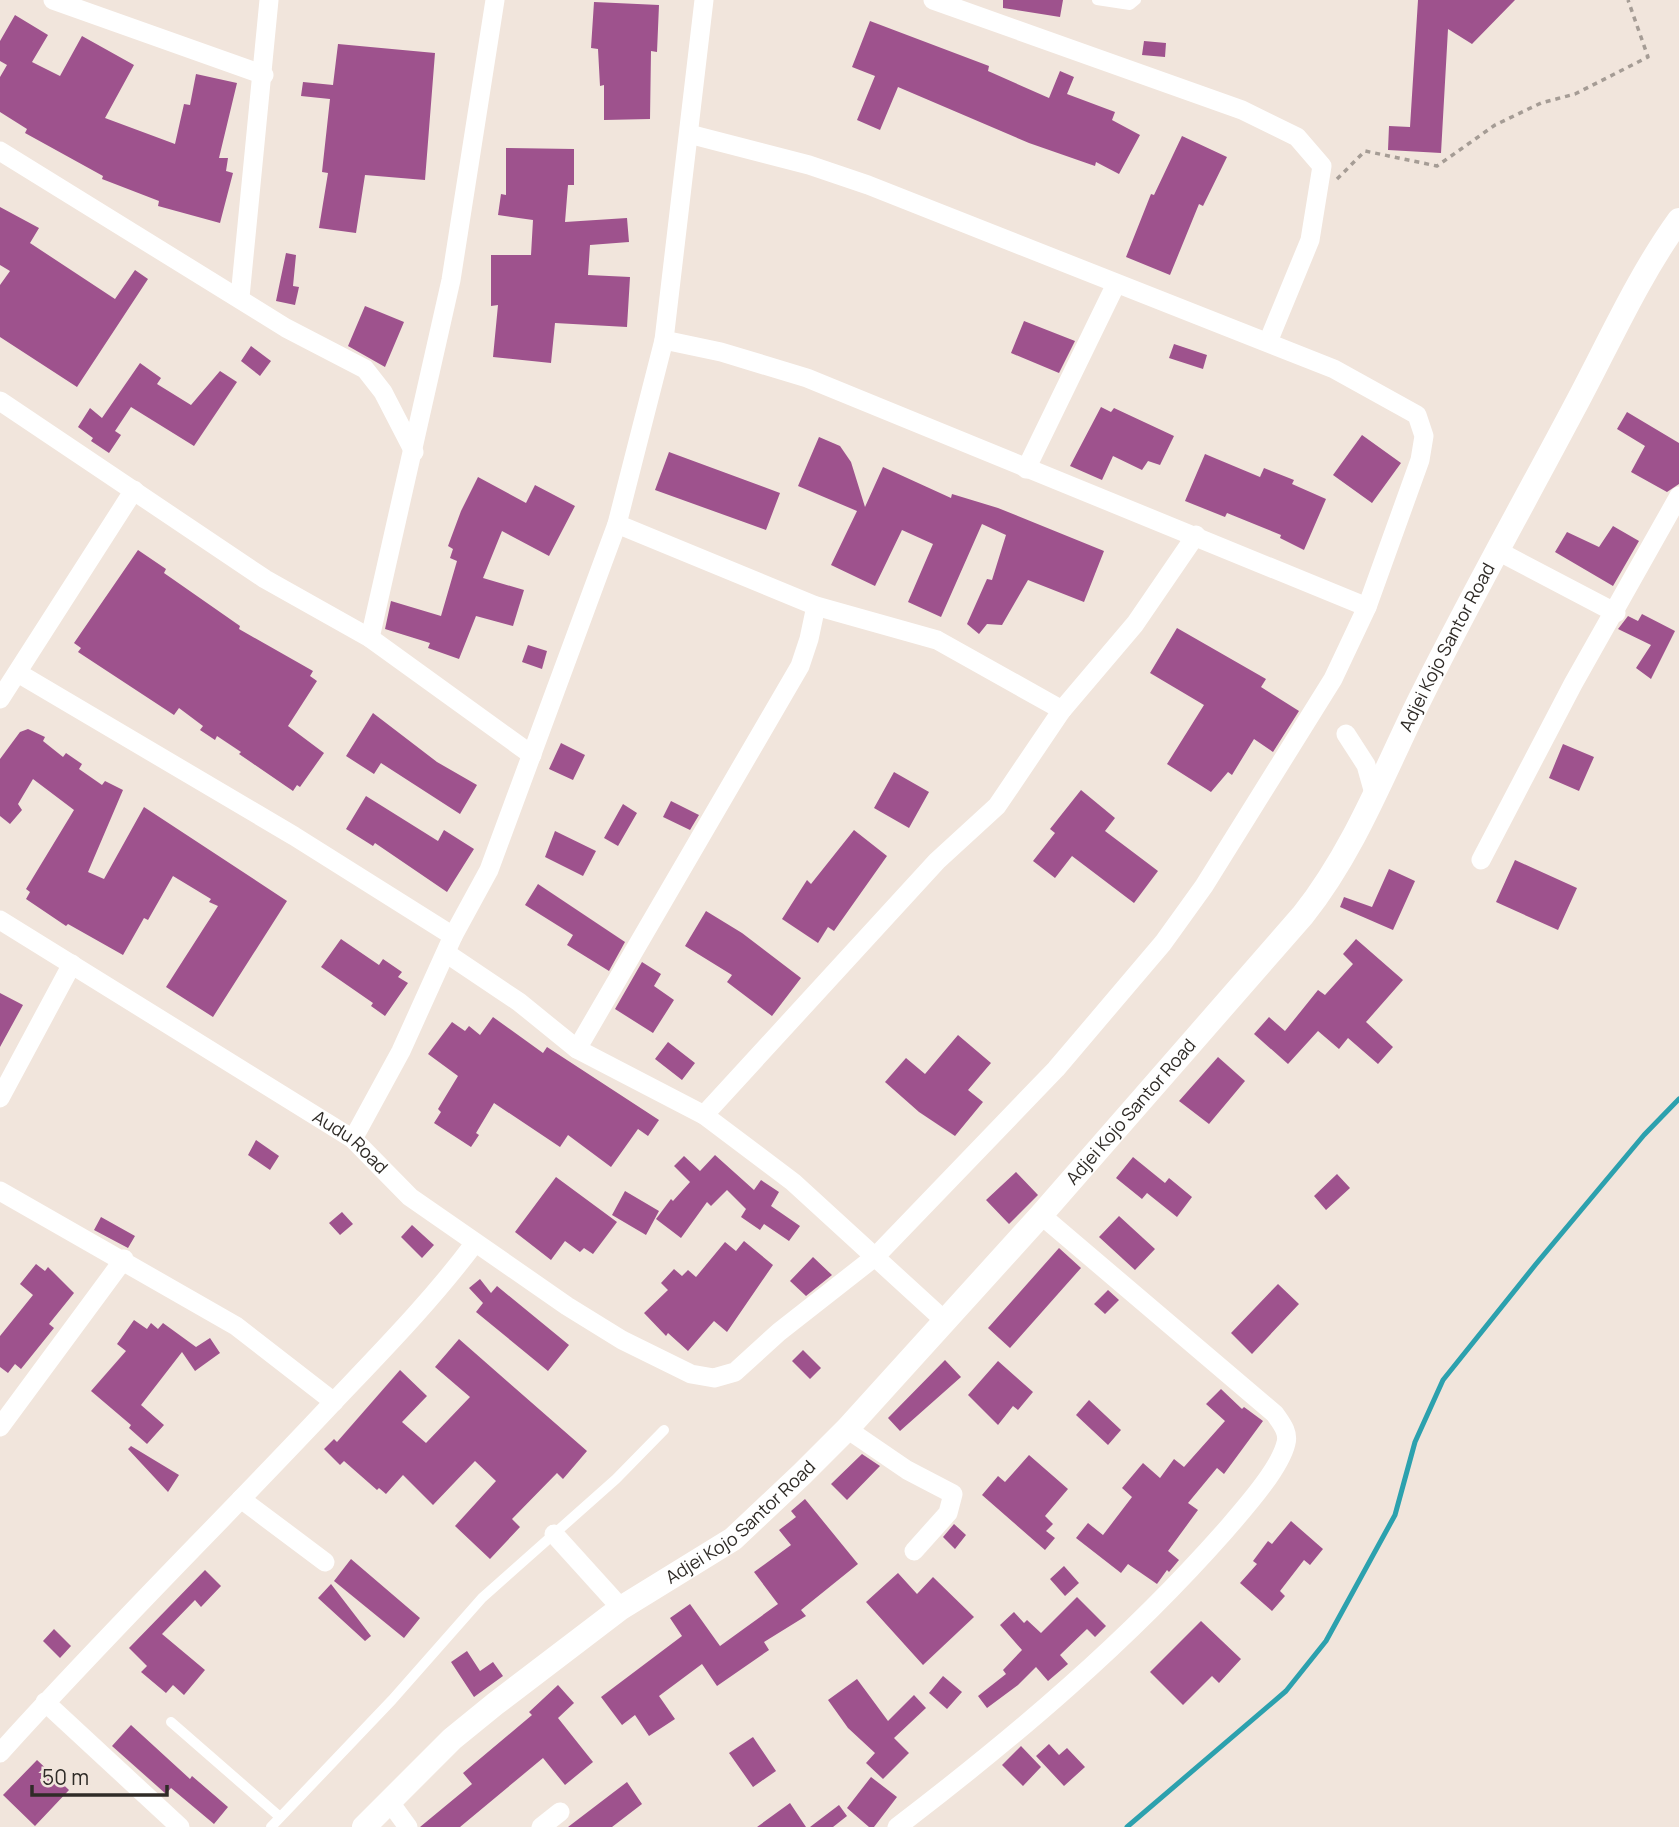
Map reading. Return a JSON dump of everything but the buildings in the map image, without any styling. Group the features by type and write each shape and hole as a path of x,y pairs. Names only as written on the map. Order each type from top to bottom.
{"street":[{"path":"53,0 264,75"},
{"path":"240,297 264,75 269,0"},
{"path":"370,638 452,280 495,0"},
{"path":"353,1139 401,1051 450,945 489,870 617,524 664,340 704,0"},
{"path":"933,0 1242,110 1297,137 1322,166 1310,240 1268,342"},
{"path":"689,134 808,165 868,185 1334,369 1417,415 1424,436 1420,460 1367,607 1315,709 1203,886 1163,943 1056,1069 876,1256"},
{"path":"0,150 286,328 365,369 383,392 414,452"},
{"name":"Adjei Kojo Santor Road","path":"364,1827 452,1739 621,1608 733,1539 847,1429 1041,1215 1303,915 1321,892 1375,797 1417,706 1498,551 1614,332 1679,220"},
{"path":"1026,469 1116,284"},
{"path":"664,340 721,352 807,378 1367,607"},
{"path":"0,401 265,579 370,638 532,755"},
{"path":"0,699 134,490"},
{"path":"1481,860 1573,684 1679,496"},
{"path":"617,524 816,606 937,640 1062,710"},
{"path":"704,1115 937,861 998,806 1062,710 1135,624 1196,535"},
{"path":"1498,551 1615,613"},
{"path":"577,1049 800,666 816,606"},
{"path":"18,673 294,836 450,945 577,1049 704,1115 793,1182 945,1321"},
{"path":"1346,734 1366,765 1375,797"},
{"name":"Audu Road","path":"0,920 353,1139 410,1197 474,1244 622,1340 691,1374 714,1378 735,1372 779,1332 876,1256"},
{"path":"0,1098 72,964"},
{"path":"0,1191 236,1325 334,1402"},
{"path":"897,1827 1002,1746 1093,1667 1150,1611 1188,1573 1260,1491 1286,1443 1285,1428 1275,1414 1041,1215"},
{"path":"0,1753 422,1309 474,1244"},
{"path":"0,1427 124,1259"},
{"path":"847,1429 906,1471 953,1494 948,1513 914,1550"},
{"path":"241,1499 325,1562"},
{"path":"554,1534 621,1608"},
{"path":"46,1702 180,1827"},
{"path":"389,1801 408,1827"},
{"path":"541,1827 559,1812"}],"lane":[{"path":"1097,0 1130,5 1136,0"},
{"path":"271,1827 392,1700 482,1598 664,1430"},
{"path":"171,1722 280,1817"}],"path":[{"path":"1318,191 1341,177 1365,151 1437,166 1495,125 1541,103 1575,94 1648,57 1628,0"}],"waterway":[{"path":"1127,1827 1286,1691 1326,1641 1395,1515 1415,1442 1443,1380 1644,1135 1679,1099"}]}
